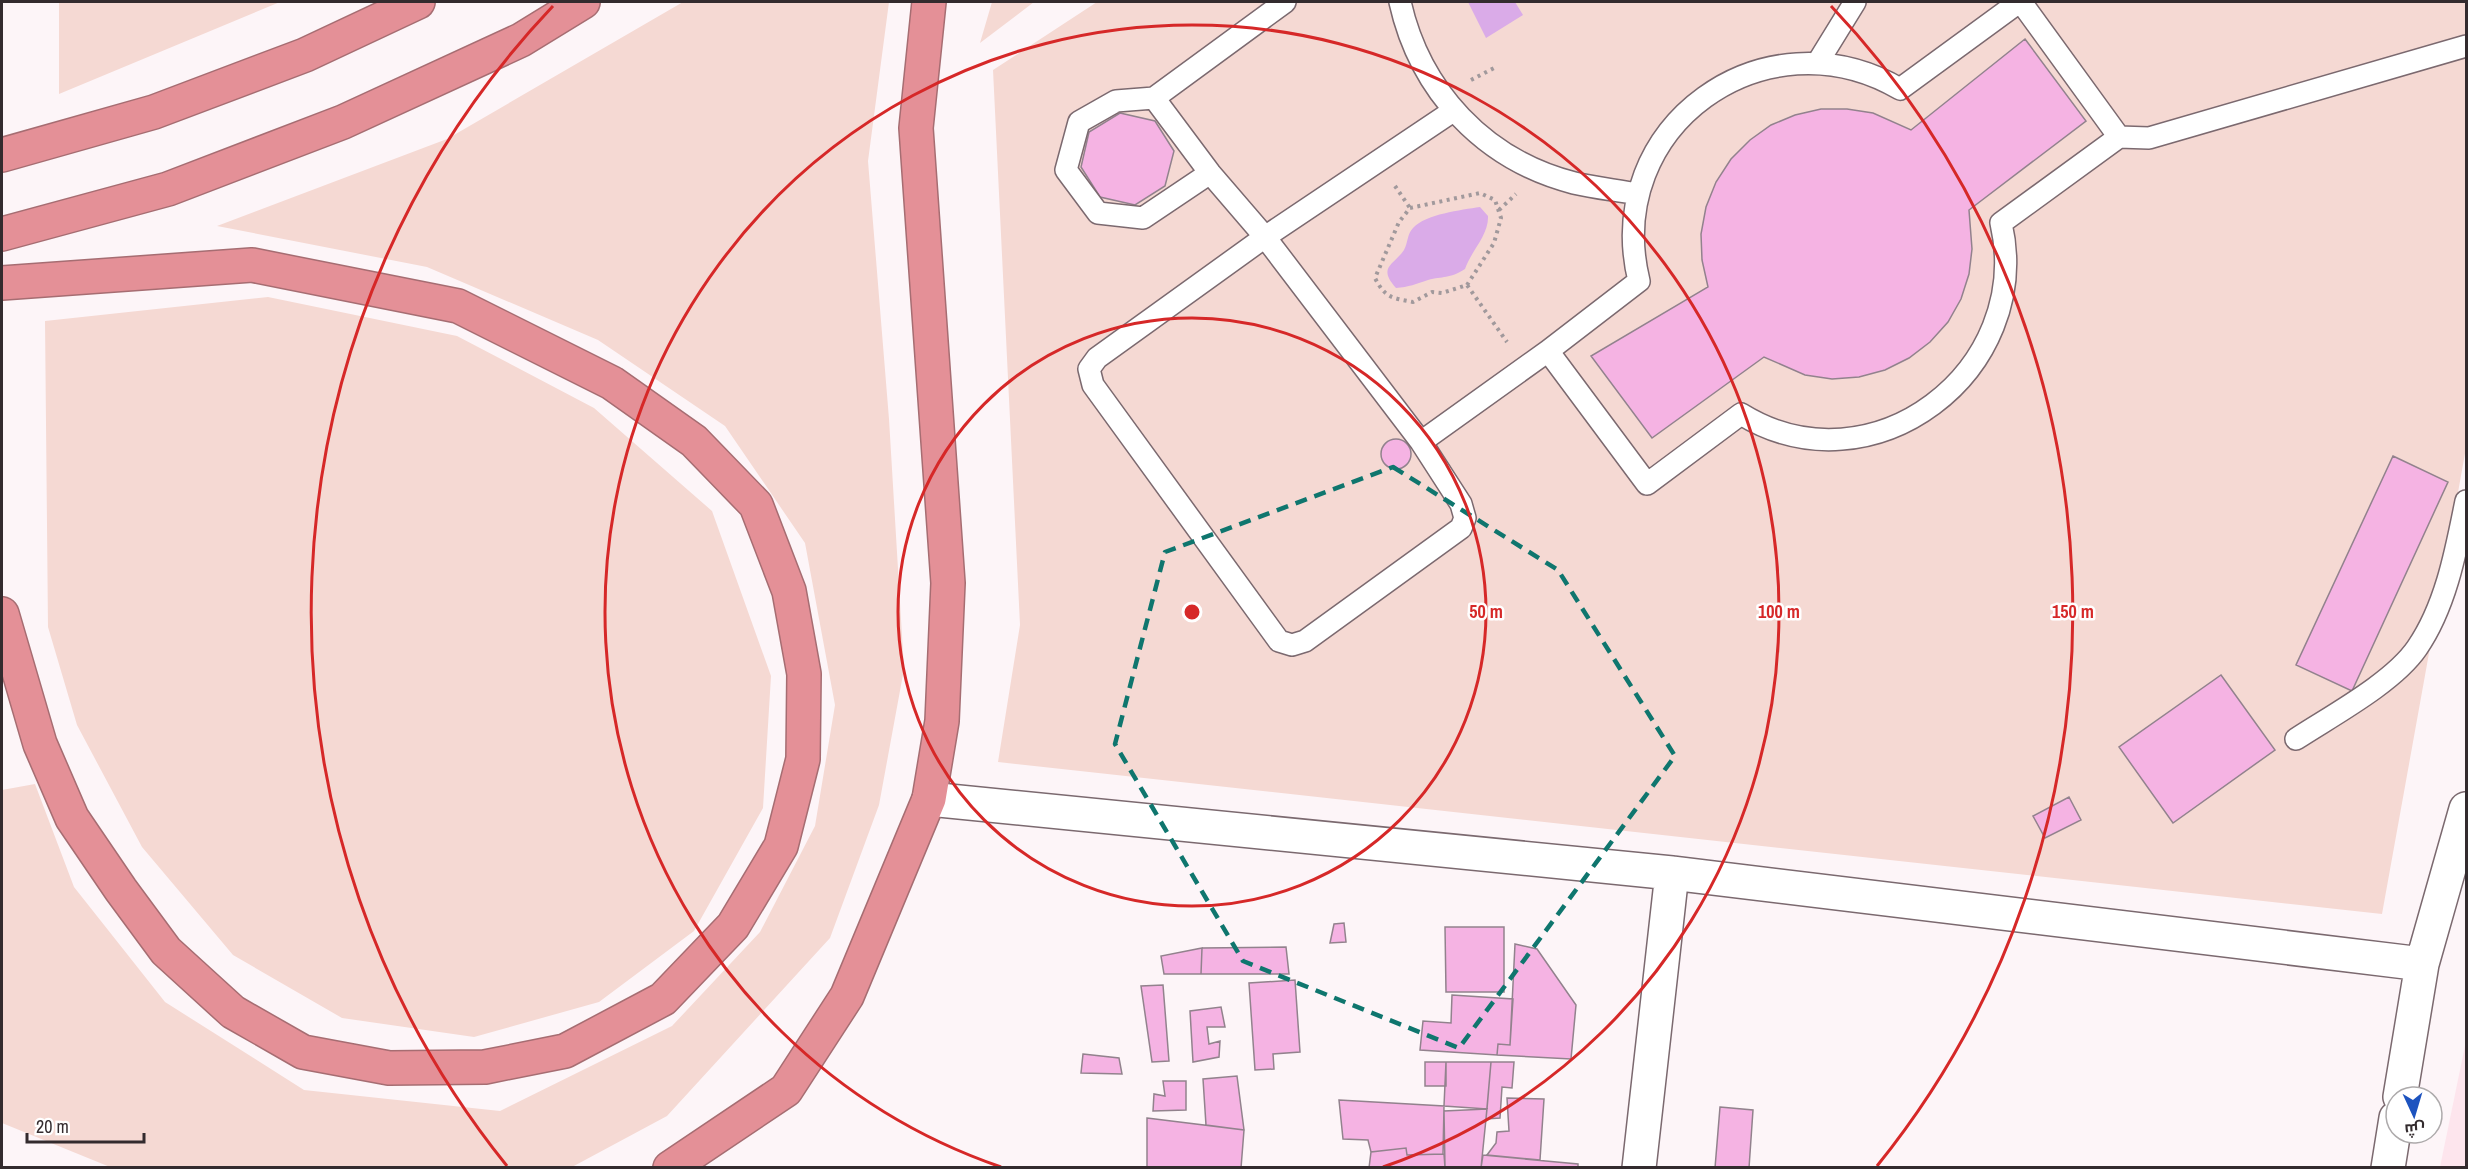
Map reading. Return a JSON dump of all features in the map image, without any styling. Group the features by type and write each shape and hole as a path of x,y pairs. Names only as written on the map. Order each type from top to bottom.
{"highway":[{"path":"2,155 154,112 305,55 418,2"},
{"path":"2,234 168,189 342,123 521,39 583,2"},
{"path":"708,1167 786,1090 847,996 929,799 942,722 948,583 916,128 928,2"},
{"path":"2,283 252,265 458,306 612,383 694,441 756,505 789,591 804,674 803,759 781,846 733,926 663,999 565,1051 485,1067 389,1068 303,1052 233,1012 166,951 72,818 40,744 2,614"},
{"path":"670,1167 786,1090"}],"street":[{"path":"929,799 1672,873 2422,964"},
{"path":"2402,1085 2422,964 2466,809"},
{"path":"1639,1167 1672,873"},
{"path":"2388,1167 2392,1145"}],"lane":[{"path":"1210,173 1143,218 1098,213 1066,170 1079,122 1116,101 1154,98 1285,2"},
{"path":"1400,2 1407,33 1426,74 1453,111 1488,143 1529,167 1574,183 1638,194"},
{"path":"1818,62 1856,2"},
{"path":"1421,442 1548,351 1639,280 1634,262 1633,227 1638,194 1650,162 1668,132 1691,106 1719,86 1750,72 1784,64 1818,62 1852,68 1900,89 2020,2 2119,137"},
{"path":"1548,351 1647,484 1741,414 1755,422 1787,433 1821,439 1855,437 1889,429 1920,415 1948,395 1971,369 1989,340 2001,308 2006,274 2005,240 2001,223 2119,137 2150,138 2466,46"},
{"path":"1154,98 1210,173 1265,237 1421,442 1461,504 1465,518 1461,528 1305,641 1292,645 1279,641 1093,385 1089,369 1097,358 1265,237 1453,111"},
{"path":"2296,739 2363,695 2399,668 2416,649 2451,570 2466,501"}],"path":[{"path":"1480,193 1495,200 1501,218 1494,243 1467,285 1442,293 1432,292 1413,302 1393,298 1382,292 1376,278 1400,222 1410,208 1480,193"},
{"path":"1467,285 1525,367"}],"highlighted area":[{"path":"1393,467 1558,570 1675,756 1459,1048 1243,961 1115,744 1165,552"}],"shaded area":[{"path":"59,2 280,2 59,94"},
{"path":"683,2 889,2 868,161 889,419 904,669 879,805 830,938 667,1116 572,1167 110,1167 2,1123 2,790 35,784 74,887 165,1002 304,1090 500,1111 672,1026 760,932 815,826 835,705 805,543 725,426 598,340 427,267 217,226 447,139"},
{"path":"992,2 1034,2 980,43"},
{"path":"1097,2 2466,2 2466,448 2382,914 998,762 1020,625 993,70"},
{"path":"1468,2 1515,2 1523,15 1486,38"},
{"path":"1480,207 1488,216 1488,223 1465,269 1450,276 1396,288 1388,275 1389,267 1404,250 1413,228 1435,216"},
{"path":"268,297 457,336 594,408 712,511 771,676 763,808 694,931 599,1002 474,1037 342,1018 233,955 142,847 77,725 48,627 45,321"},
{"path":"2466,1041 2466,1167 2440,1167"}],"building":[{"path":"2025,39 2086,121 1969,210 1972,249 1969,274 1961,299 1948,322 1930,342 1909,358 1885,370 1859,377 1832,379 1805,375 1764,357 1652,438 1591,356 1708,287 1702,260 1701,234 1706,207 1716,182 1731,159 1750,140 1771,125 1795,115 1821,109 1847,109 1873,113 1911,130"},
{"path":"1120,113 1155,121 1174,151 1165,186 1135,205 1100,197 1081,167 1089,132"},
{"path":"1396,439 1402,440 1410,448 1410,460 1402,468 1396,469 1390,468 1382,460 1381,454 1382,448 1390,440"},
{"path":"2393,456 2448,482 2352,691 2296,665"},
{"path":"2221,675 2275,750 2173,823 2119,747"},
{"path":"2069,797 2081,820 2045,838 2033,816"},
{"path":"1344,923 1346,942 1330,943 1334,924"},
{"path":"1445,927 1504,927 1504,992 1446,992"},
{"path":"1515,944 1537,949 1576,1005 1571,1059 1497,1055 1498,1044 1510,1045"},
{"path":"1286,947 1289,974 1201,974 1202,948"},
{"path":"1202,948 1201,974 1164,974 1161,956"},
{"path":"1295,980 1300,1052 1273,1054 1274,1069 1255,1070 1249,983"},
{"path":"1163,985 1169,1061 1152,1062 1141,986"},
{"path":"1452,995 1513,999 1510,1045 1498,1044 1497,1055 1420,1050 1423,1021 1451,1023"},
{"path":"1221,1007 1225,1027 1207,1027 1209,1044 1220,1041 1219,1057 1193,1062 1190,1011"},
{"path":"1083,1054 1119,1058 1122,1074 1081,1073"},
{"path":"1425,1062 1446,1062 1446,1086 1425,1086"},
{"path":"1446,1062 1491,1062 1487,1109 1444,1106"},
{"path":"1491,1062 1514,1062 1512,1088 1502,1087 1500,1118 1486,1119"},
{"path":"1237,1076 1244,1130 1206,1125 1203,1079"},
{"path":"1163,1081 1186,1081 1186,1110 1153,1111 1154,1094 1165,1096"},
{"path":"1507,1098 1544,1099 1540,1160 1487,1155 1496,1143 1497,1132 1509,1131"},
{"path":"1339,1100 1444,1106 1443,1154 1407,1155 1406,1148 1371,1152 1368,1140 1343,1139"},
{"path":"1720,1107 1753,1110 1749,1168 1715,1168"},
{"path":"1487,1109 1481,1168 1445,1168 1444,1111"},
{"path":"1147,1118 1244,1130 1241,1168 1147,1168"},
{"path":"1406,1148 1407,1155 1444,1154 1445,1168 1369,1168 1371,1152"},
{"path":"1483,1155 1578,1164 1578,1168 1481,1168"}]}
